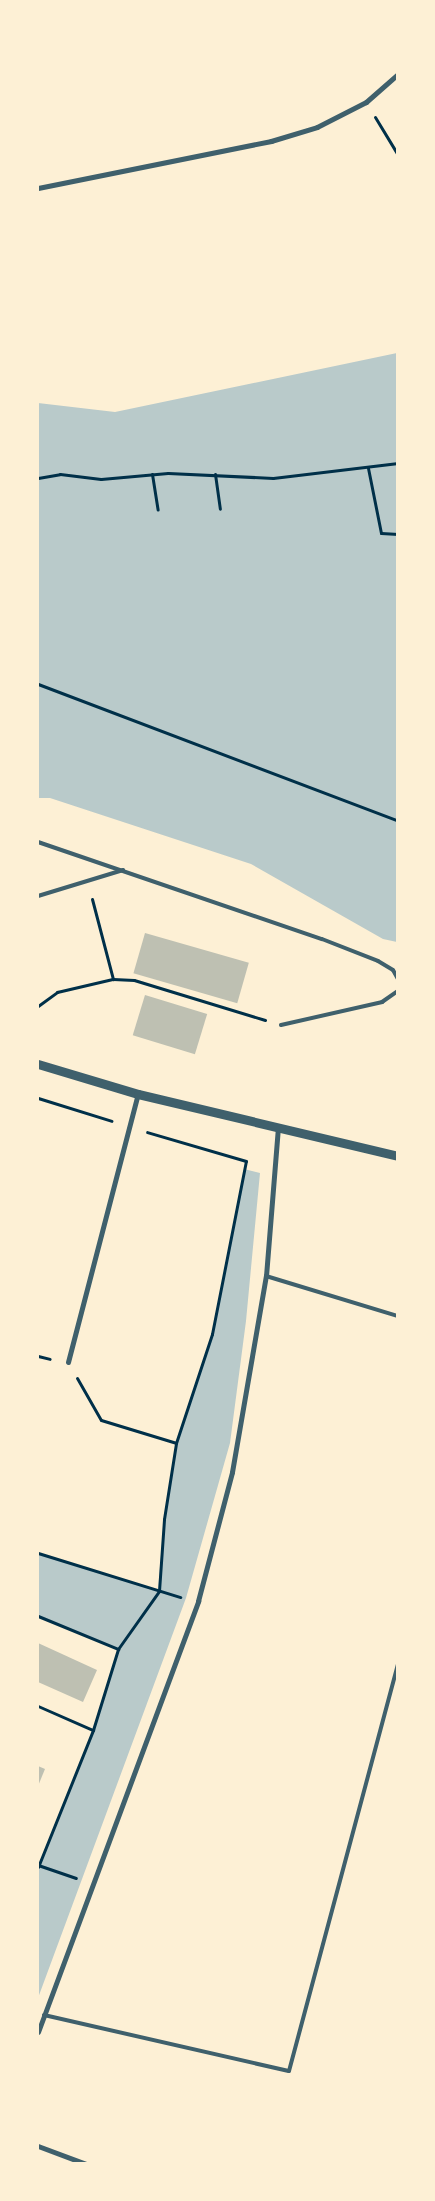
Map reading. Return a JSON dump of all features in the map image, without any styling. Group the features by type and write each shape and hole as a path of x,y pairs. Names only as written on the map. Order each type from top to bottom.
{"street":[{"path":"38,188 270,141 317,128 366,102 398,74"},
{"path":"38,1064 138,1094 398,1156"},
{"path":"68,1362 138,1094"},
{"path":"38,2032 198,1601 232,1472 266,1276 278,1126"},
{"path":"38,2146 86,2164"}],"lane":[{"path":"38,842 123,870 378,961 393,970 398,979"},
{"path":"38,896 123,870"},
{"path":"281,1025 382,1002 398,991"},
{"path":"266,1276 398,1316"},
{"path":"43,2015 288,2071 398,1664"}],"path":[{"path":"366,102 398,155"},
{"path":"38,478 60,474 101,479 152,474 215,474 273,478 398,463"},
{"path":"368,468 381,533 398,534"},
{"path":"152,474 158,510"},
{"path":"215,474 220,509"},
{"path":"38,684 398,821"},
{"path":"87,881 113,979"},
{"path":"38,1006 57,992 113,979 149,982 281,1025"},
{"path":"38,1098 246,1161 212,1334 176,1443 164,1519 159,1591 118,1649 93,1730 38,1866 92,1883"},
{"path":"38,1356 68,1362 101,1420 176,1443"},
{"path":"38,1553 159,1591 198,1601"},
{"path":"38,1616 118,1649"},
{"path":"38,1706 93,1730"}],"shaded area":[{"path":"397,353 397,942 383,939 251,864 50,798 38,798 38,403 115,412"},
{"path":"244,1169 260,1173 246,1321 230,1443 186,1598 38,1998 38,1867 93,1730 118,1649 38,1616 38,1553 158,1591 164,1519 176,1443 212,1334"}],"building":[{"path":"145,933 249,963 237,1003 133,973"},
{"path":"145,995 207,1014 195,1054 133,1035"},
{"path":"38,1643 97,1670 83,1702 38,1682"},
{"path":"38,1766 45,1769 38,1786"}]}
